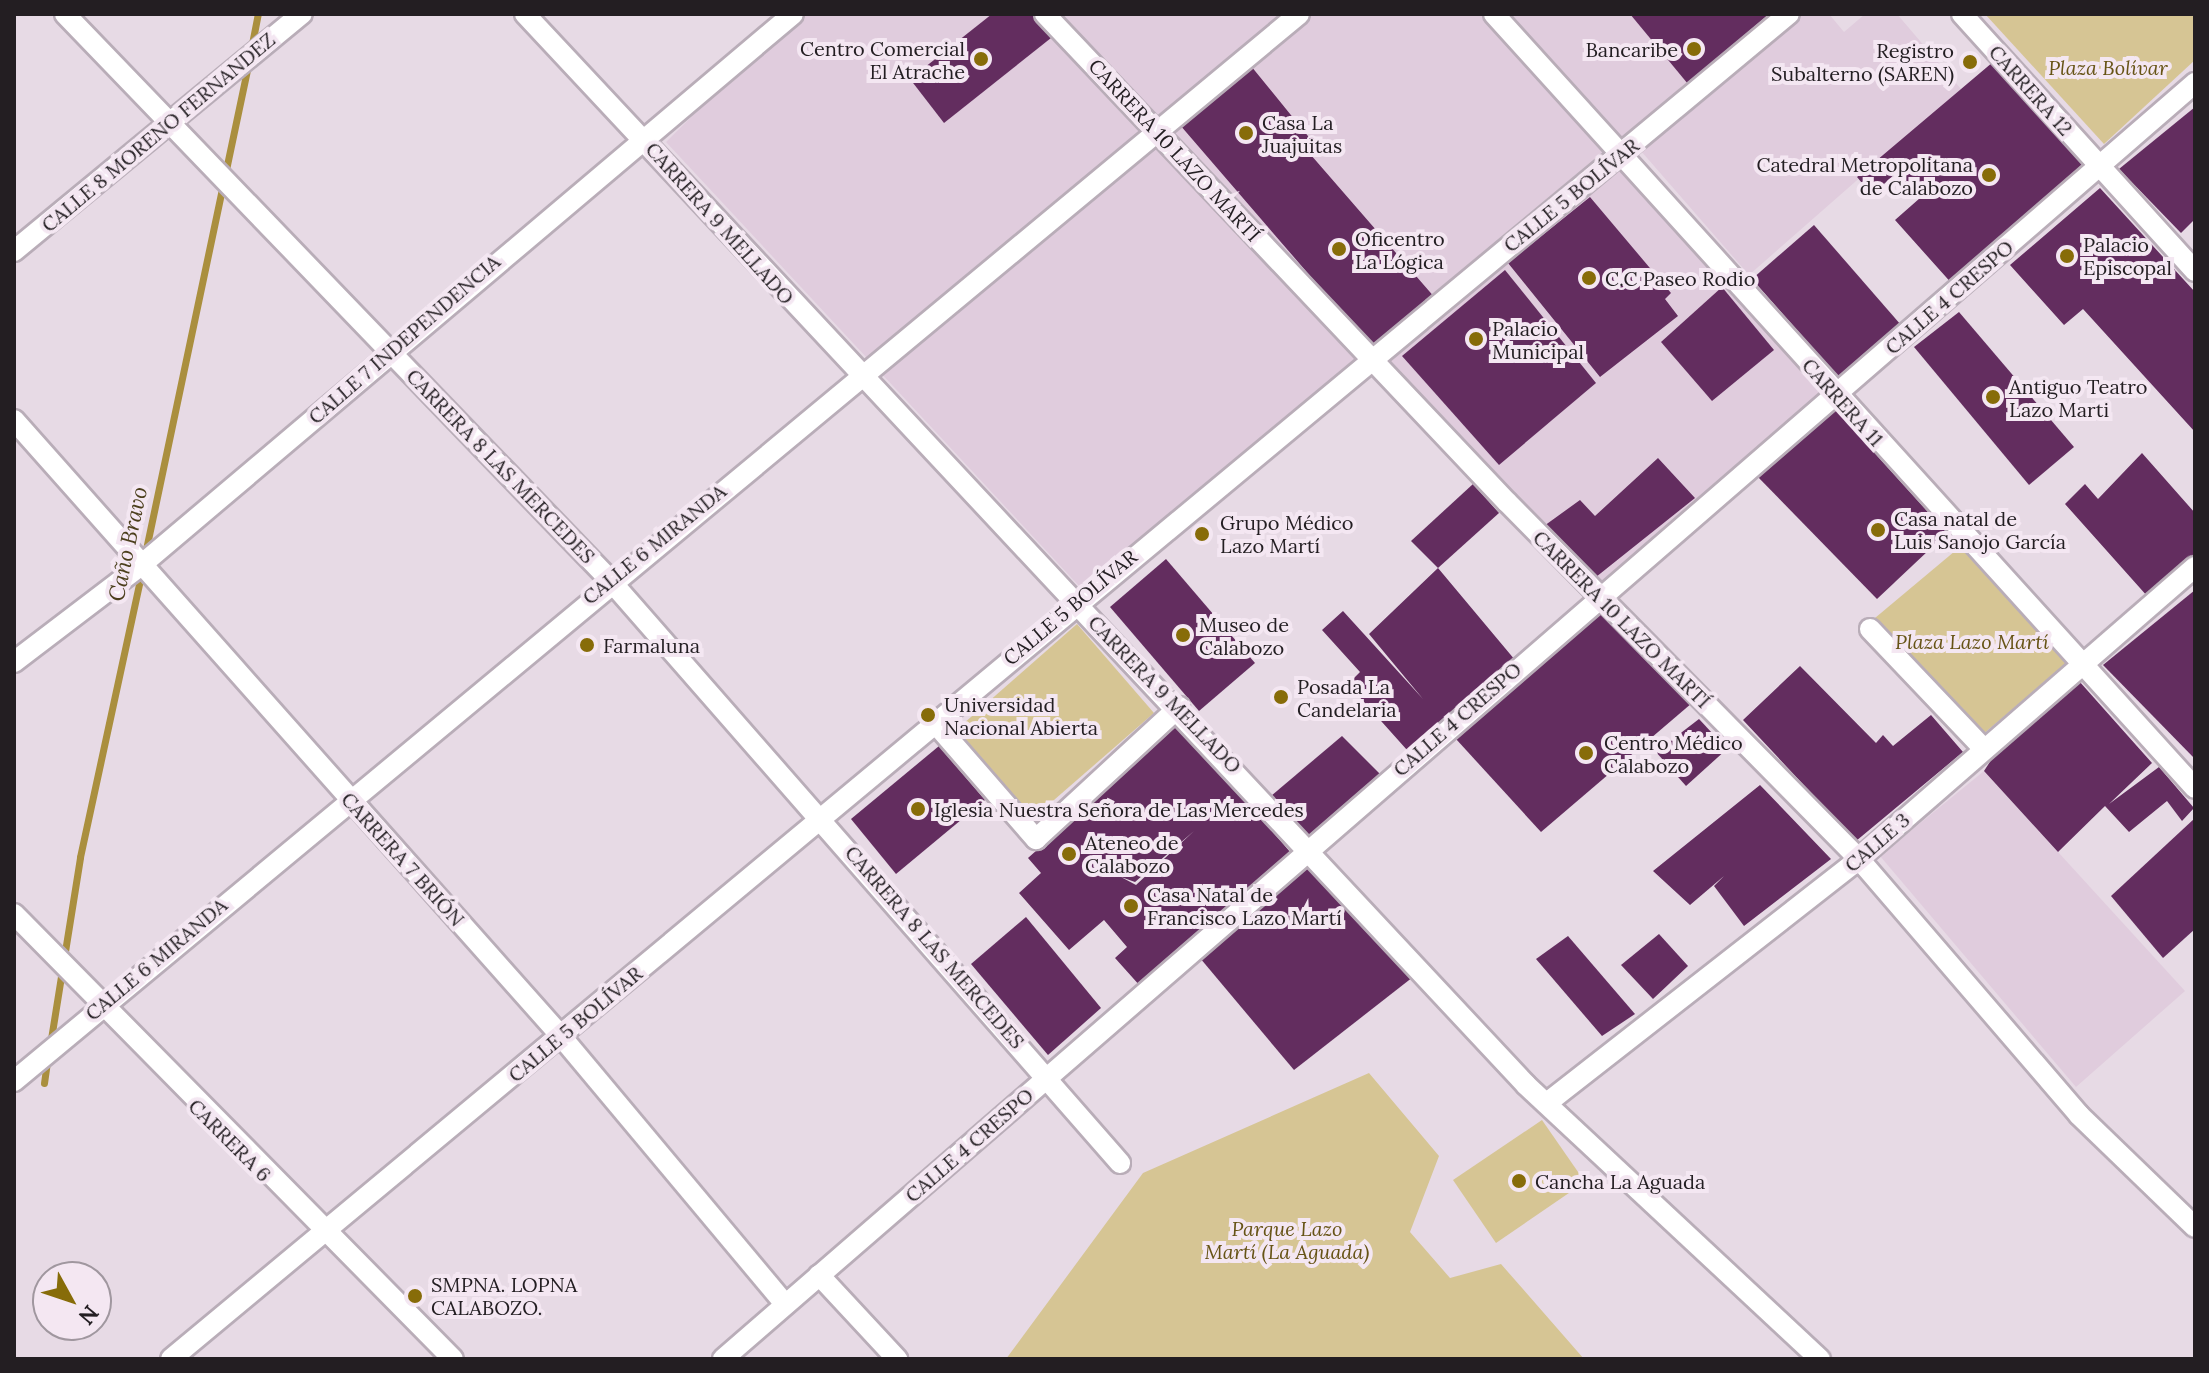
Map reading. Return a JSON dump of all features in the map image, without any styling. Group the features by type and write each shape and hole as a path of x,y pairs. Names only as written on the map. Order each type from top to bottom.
{"street":[{"name":"CARRERA 8 LAS MERCEDES","path":"65,14 171,120 609,579 1048,1076 1120,1163"},
{"name":"CALLE 8 MORENO FERNANDEZ","path":"14,251 302,14"},
{"name":"CARRERA 9 MELLADO","path":"525,14 641,135 858,379 1179,707 1547,1103 1820,1359"},
{"name":"CALLE 7 INDEPENDENCIA","path":"14,662 140,566 641,135 793,14"},
{"name":"CARRERA 10 LAZO MARTÍ","path":"1045,14 1599,596 1859,859 2079,1115 2195,1227"},
{"name":"CALLE 6 MIRANDA","path":"14,1081 609,579 858,379 1155,129 1299,14"},
{"name":"CARRERA 11","path":"1494,14 1618,157 2195,788"},
{"name":"CALLE 5 BOLÍVAR","path":"171,1359 823,819 1076,600 1789,14"},
{"name":"CARRERA 12","path":"1962,14 2195,271"},
{"name":"CALLE 4 CRESPO","path":"723,1359 1599,596 2195,83"},
{"name":"CARRERA 7 BRIÓN","path":"14,420 140,566 560,1035 785,1304"},
{"name":"CALLE 3","path":"1547,1103 1859,859 1982,747 2195,567"},
{"path":"1870,629 1982,747"},
{"path":"935,723 1036,839 1179,707"},
{"name":"CARRERA 6","path":"14,914 99,1007 324,1235 453,1359"},
{"path":"819,1275 897,1359"}],"shaded area":[{"path":"795,14 1776,14 1618,150 1819,393 1603,583 1370,347 1080,587 666,142"},
{"path":"1803,14 1829,14 1844,32 1865,14 1897,14 1961,89 1749,275 1641,151"},
{"path":"1984,771 2185,991 2076,1087 1880,856"}],"green space":[{"name":"Plaza Bolívar","path":"1985,14 2195,14 2195,60 2104,144"},
{"name":"Plaza Lazo Martí","path":"1961,546 2069,662 1982,735 1875,618"},
{"path":"1077,624 1154,713 1031,820 955,731"},
{"name":"Parque Lazo Martí (La Aguada)","path":"1369,1073 1439,1156 1410,1232 1450,1278 1501,1264 1584,1359 1006,1359 1143,1173"},
{"name":"Cancha La Aguada","path":"1542,1120 1585,1182 1496,1243 1453,1180"}],"building":[{"name":"Centro Comercial El Atrache","path":"992,14 1032,14 1051,38 944,123 910,79"},
{"name":"Bancaribe","path":"1630,14 1769,14 1688,84"},
{"name":"Catedral Metropolitana de Calabozo","path":"1993,62 2087,167 1954,286 1895,220 1920,198 1897,172 1872,195 1857,177"},
{"name":"Oficentro La Lógica","path":"1251,66 1312,141 1304,147 1436,299 1374,350 1180,125"},
{"path":"2195,107 2195,219 2181,233 2119,169"},
{"path":"2100,188 2195,292 2195,432 2083,309 2064,325 2010,265"},
{"name":"C.C Paseo Rodio","path":"1590,197 1671,293 1665,299 1678,316 1600,377 1508,263"},
{"path":"1814,225 1901,325 1840,379 1752,279"},
{"path":"1505,270 1596,383 1499,465 1402,356"},
{"path":"1722,287 1774,350 1712,401 1661,342"},
{"name":"Antiguo Teatro Lazo Marti","path":"1959,312 2074,447 2029,485 1914,347"},
{"path":"1835,409 1947,533 1877,599 1756,475"},
{"path":"2142,453 2195,513 2195,557 2148,597 2065,504 2085,484 2098,499"},
{"path":"1658,458 1695,498 1596,577 1544,526 1580,500 1595,516"},
{"path":"1473,484 1499,513 1438,568 1411,541"},
{"name":"Museo de Calabozo","path":"1166,559 1255,663 1199,711 1110,607"},
{"path":"1438,568 1515,660 1407,750 1348,684 1360,672 1322,630 1343,611 1423,699 1369,634"},
{"path":"2195,590 2195,759 2103,665"},
{"name":"Centro Médico Calabozo","path":"1600,611 1692,703 1541,832 1456,739"},
{"path":"1800,666 1876,743 1883,735 1893,746 1931,715 1963,752 1856,841 1743,720"},
{"path":"2079,681 2152,763 2109,804 2159,767 2194,808 2182,821 2167,801 2129,832 2105,806 2058,852 1984,771 1997,751"},
{"path":"1699,719 1727,749 1686,786 1656,752"},
{"path":"1179,724 1291,853 1141,987 1115,958 1127,947 1104,920 1069,950 1019,893 1041,873 1028,858","holes":["1194,831 1136,885 1121,877 1135,882"]},
{"path":"1342,736 1383,777 1312,841 1271,796"},
{"name":"Iglesia Nuestra Señora de Las Mercedes","path":"939,746 985,800 896,874 851,819"},
{"path":"1760,785 1831,859 1744,926 1714,886 1724,876 1690,905 1653,871"},
{"path":"2195,818 2195,929 2163,958 2111,896"},
{"path":"1314,857 1413,977 1294,1070 1200,958"},
{"path":"1026,917 1101,1008 1048,1055 971,964"},
{"path":"1659,934 1688,966 1653,999 1621,965"},
{"path":"1568,936 1635,1014 1602,1036 1536,959"}],"waterway":[{"name":"Caño Bravo","path":"251,49 258,14"},
{"name":"Caño Bravo","path":"145,554 248,65"},
{"name":"Caño Bravo","path":"50,1045 80,857 142,570"},
{"name":"Caño Bravo","path":"44,1083 47,1061"}],"place":[{"name":"Bancaribe","path":"1694,49"},
{"name":"Centro Comercial El Atrache","path":"981,59"},
{"name":"Registro Subalterno (SAREN)","path":"1970,62"},
{"name":"Casa La Juajuitas","path":"1246,133"},
{"name":"Catedral Metropolitana de Calabozo","path":"1989,175"},
{"name":"Oficentro La Lógica","path":"1339,249"},
{"name":"Palacio Episcopal","path":"2067,256"},
{"name":"C.C Paseo Rodio","path":"1589,278"},
{"name":"Palacio Municipal","path":"1476,339"},
{"name":"Antiguo Teatro Lazo Marti","path":"1993,397"},
{"name":"Casa natal de Luis Sanojo García","path":"1878,530"},
{"name":"Grupo Médico Lazo Martí","path":"1202,534"},
{"name":"Museo de Calabozo","path":"1183,635"},
{"name":"Farmaluna","path":"587,645"},
{"name":"Posada La Candelaria","path":"1281,697"},
{"name":"Universidad Nacional Abierta","path":"928,715"},
{"name":"Centro Médico Calabozo","path":"1586,753"},
{"name":"Iglesia Nuestra Señora de Las Mercedes","path":"918,809"},
{"name":"Ateneo de Calabozo","path":"1069,854"},
{"name":"Casa Natal de Francisco Lazo Martí","path":"1131,906"},
{"name":"Cancha La Aguada","path":"1519,1181"},
{"name":"SMPNA. LOPNA CALABOZO.","path":"415,1296"}]}
